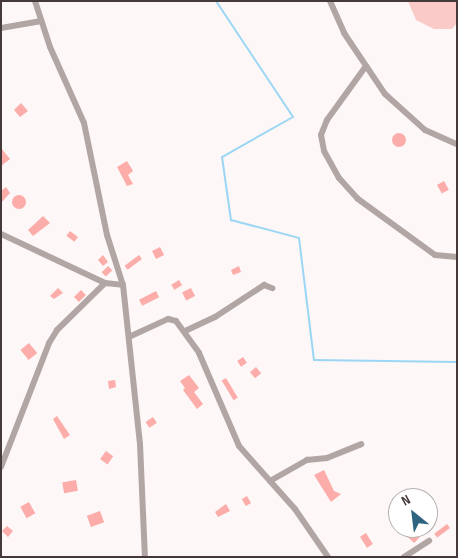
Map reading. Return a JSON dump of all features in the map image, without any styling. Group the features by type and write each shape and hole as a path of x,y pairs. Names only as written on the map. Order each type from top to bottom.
{"street":[{"path":"35,1 41,21 84,123 107,235 123,285 123,305 131,336 145,557"},
{"path":"330,1 344,33 385,94 404,114 425,130 457,144"},
{"path":"1,28 41,21"},
{"path":"366,66 327,120 321,135 324,152 339,178 358,199 435,255 457,257"},
{"path":"1,234 105,283 123,285"},
{"path":"1,467 49,343 57,330 105,283"},
{"path":"185,331 215,317 260,287 272,288"},
{"path":"131,336 168,320 176,321 185,331 198,353 239,446 295,509 328,557"},
{"path":"270,480 301,463 327,458 361,444"},
{"path":"404,557 429,541"}],"shaded area":[{"path":"408,1 457,1 457,23 452,29 434,29 416,20"}],"building":[{"path":"21,103 28,111 20,117 14,110"},
{"path":"396,133 402,133 406,140 402,147 396,147 392,143 392,137"},
{"path":"1,148 10,159 1,166"},
{"path":"127,161 133,171 128,175 133,184 127,186 117,167"},
{"path":"444,181 449,190 442,194 437,185"},
{"path":"6,187 10,193 1,203 1,191"},
{"path":"16,195 22,195 26,202 22,209 16,209 12,205 12,199"},
{"path":"43,216 50,223 33,236 28,230"},
{"path":"70,231 78,237 74,242 66,236"},
{"path":"160,247 164,255 156,259 152,251"},
{"path":"103,255 108,262 103,266 98,260"},
{"path":"139,255 142,259 128,270 125,266"},
{"path":"108,266 112,270 106,277 102,272"},
{"path":"239,266 241,272 233,275 231,270"},
{"path":"179,280 182,285 174,290 171,285"},
{"path":"58,288 63,293 54,299 50,296"},
{"path":"191,288 195,296 186,301 182,293"},
{"path":"81,290 86,295 79,302 74,297"},
{"path":"156,291 159,297 142,306 139,300"},
{"path":"29,343 37,353 29,360 20,350"},
{"path":"243,357 247,363 241,367 237,361"},
{"path":"256,367 261,373 255,378 250,372"},
{"path":"189,375 199,388 194,392 203,404 197,409 183,390 185,388 180,381"},
{"path":"226,378 238,398 234,400 222,381"},
{"path":"115,380 116,387 109,389 108,381"},
{"path":"57,416 70,435 64,439 53,419"},
{"path":"153,417 157,423 149,428 146,422"},
{"path":"106,451 113,456 107,464 100,459"},
{"path":"324,470 334,491 341,494 331,502 314,475"},
{"path":"76,480 78,491 64,493 62,482"},
{"path":"247,496 251,503 246,506 242,499"},
{"path":"29,502 35,513 27,518 20,507"},
{"path":"226,504 230,511 218,517 215,512"},
{"path":"100,511 104,522 91,527 87,516"},
{"path":"447,524 450,528 438,537 438,531"},
{"path":"7,526 13,531 8,537 2,531"},
{"path":"366,533 373,544 367,548 360,537"},
{"path":"409,538 419,538 414,543"}],"waterway":[{"path":"216,1 293,117 222,157 231,220 299,238 314,360 457,362"}]}
